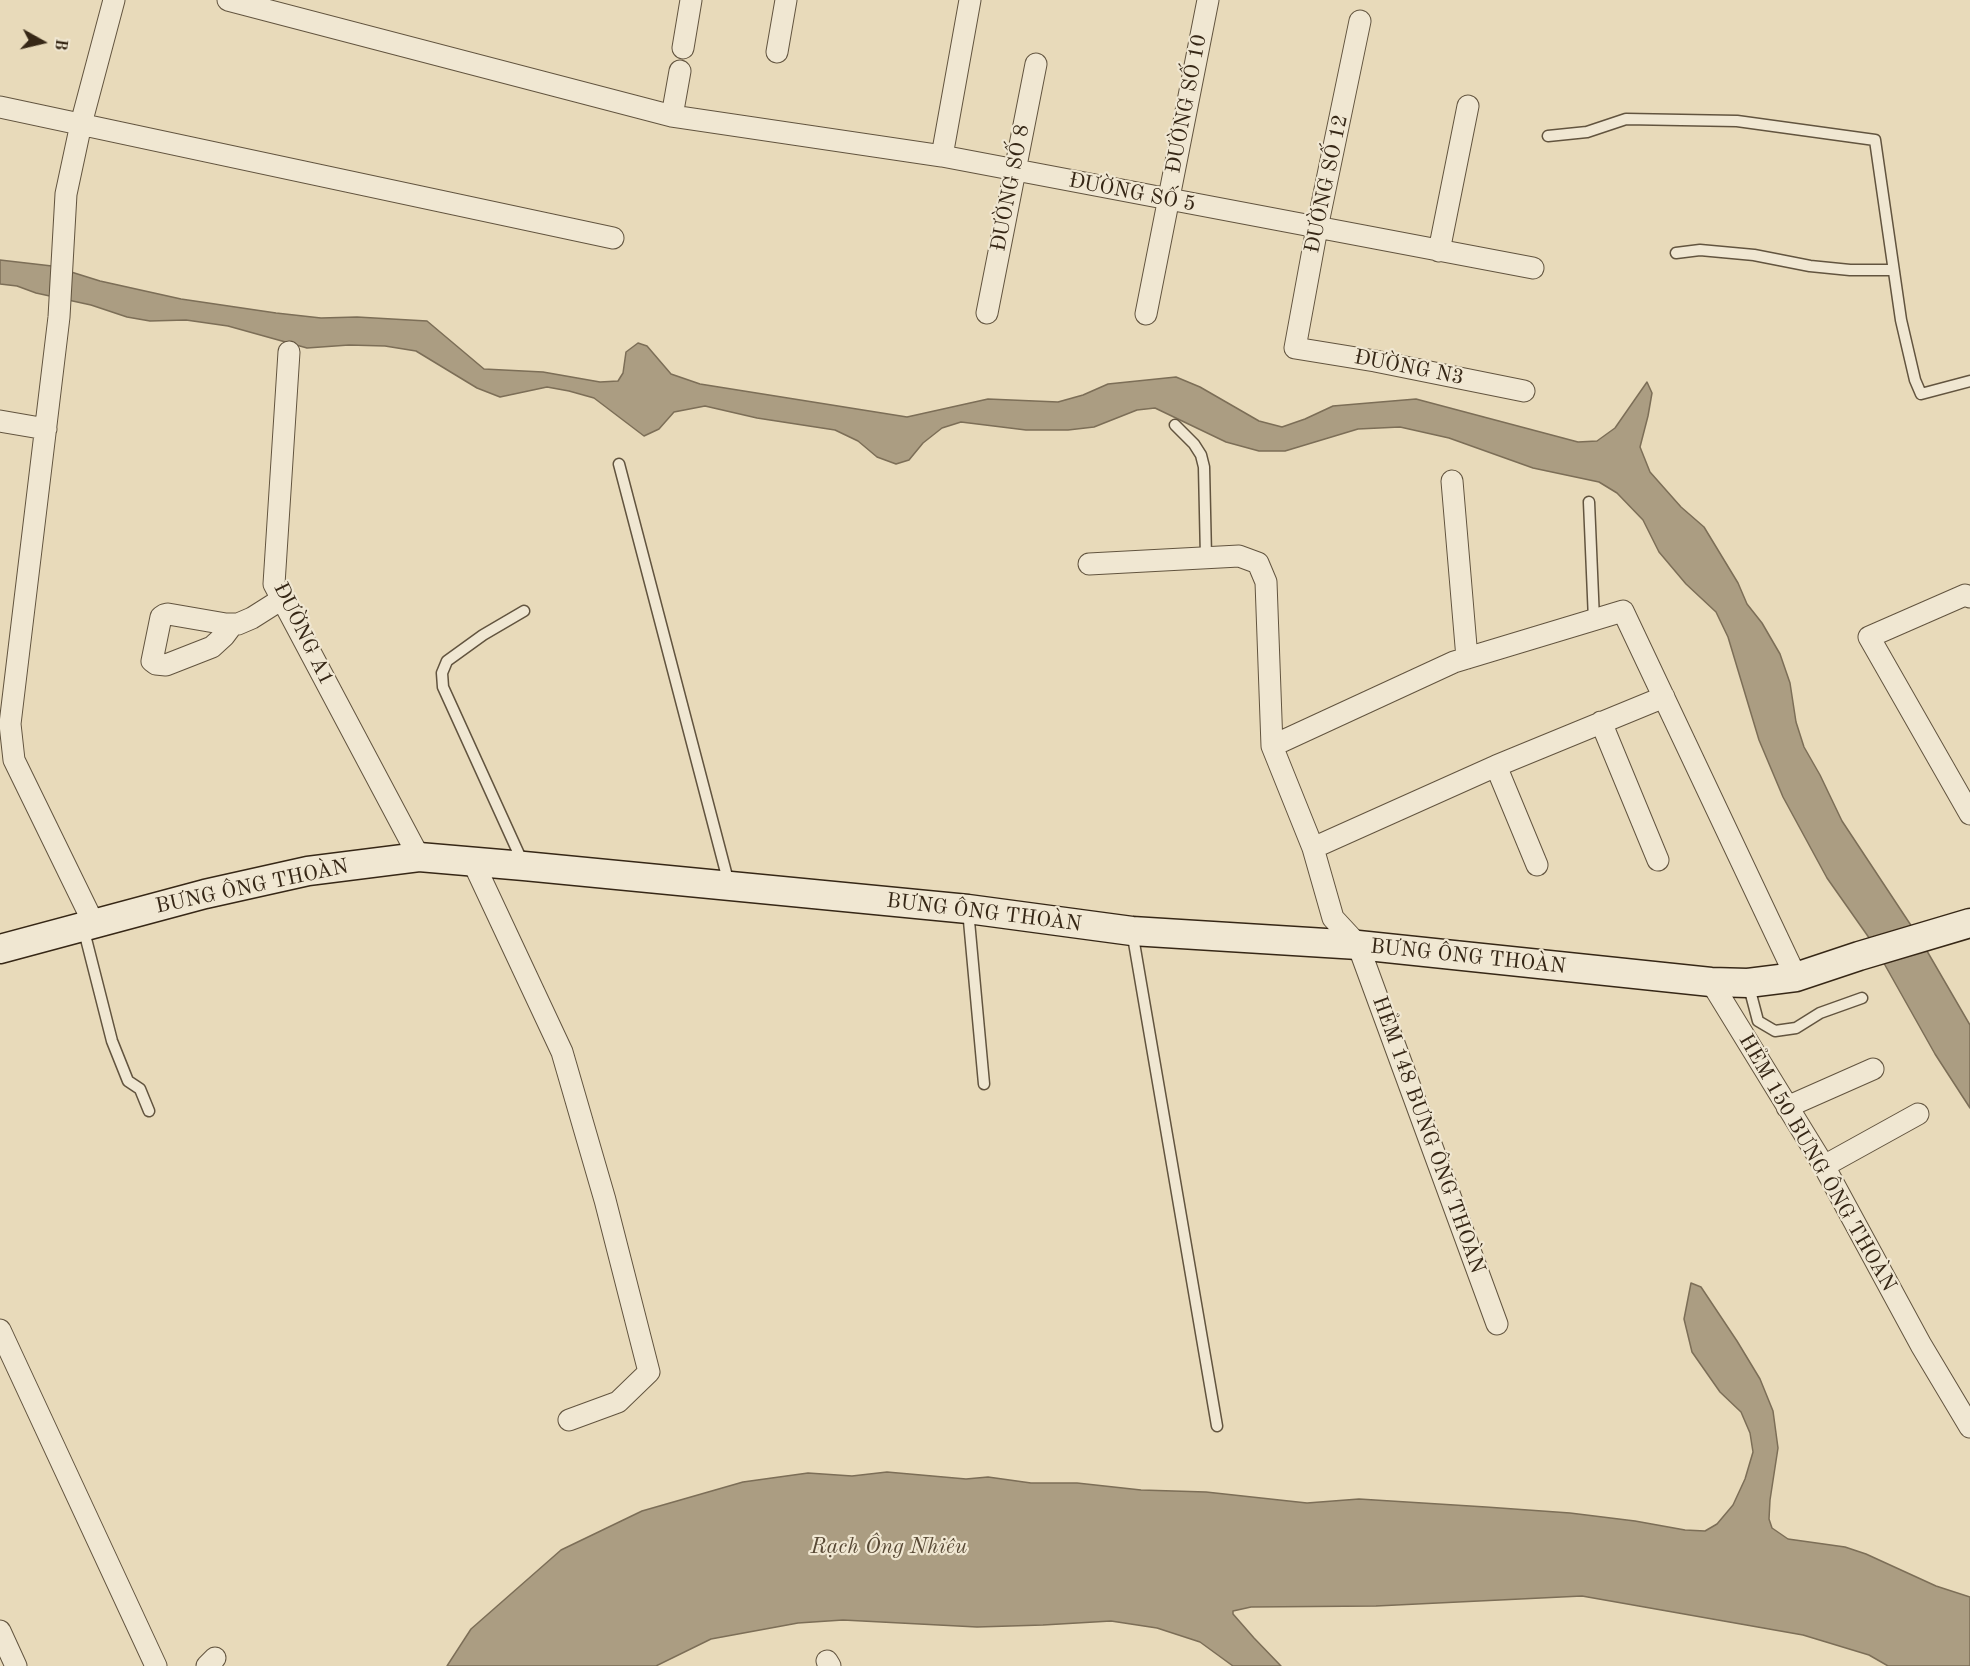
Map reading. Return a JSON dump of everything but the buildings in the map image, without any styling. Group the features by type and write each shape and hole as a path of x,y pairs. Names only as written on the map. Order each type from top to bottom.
{"street":[{"path":"88,925 14,760 10,724 59,317 66,194 81,124 114,0"},
{"name":"ĐƯỜNG SỐ 5","path":"228,0 672,116 942,156 1533,268"},
{"path":"683,48 692,0"},
{"path":"777,52 786,0"},
{"path":"942,156 970,0"},
{"name":"ĐƯỜNG SỐ 10","path":"1146,314 1208,0"},
{"name":"ĐƯỜNG SỐ 12","path":"1295,348 1317,228 1360,21"},
{"name":"ĐƯỜNG SỐ 8","path":"987,313 1036,64"},
{"path":"672,116 680,71"},
{"path":"1439,250 1468,106"},
{"path":"0,107 613,238"},
{"name":"ĐƯỜNG N3","path":"1295,348 1375,361 1524,391"},
{"name":"ĐƯỜNG A1","path":"289,352 274,584 419,857"},
{"path":"0,422 46,429"},
{"path":"1452,481 1467,658"},
{"path":"1089,564 1239,556 1258,563 1266,582 1272,746 1313,848 1333,918 1358,945"},
{"path":"1970,597 1965,595 1869,637 1970,814"},
{"path":"234,624 252,618 282,599"},
{"path":"1272,746 1454,662 1623,611 1796,977"},
{"path":"1313,848 1496,766 1664,697"},
{"path":"1601,722 1658,860"},
{"path":"1496,766 1537,865"},
{"name":"BƯNG ÔNG THOÀN","path":"0,949 205,894 308,871 419,857 968,909 1132,931 1358,945 1711,982 1748,983 1796,977 1970,923"},
{"path":"473,862 562,1052 605,1200 649,1372 618,1402 569,1420"},
{"name":"HẺM 148 BƯNG ÔNG THOÀN","path":"1358,945 1497,1324"},
{"name":"HẺM 150 BƯNG ÔNG THOÀN","path":"1711,982 1824,1166 1921,1344 1970,1427"},
{"path":"1787,1107 1873,1069"},
{"path":"1824,1166 1918,1114"},
{"path":"0,1330 156,1666"},
{"path":"0,1631 16,1666"}],"lane":[{"path":"1548,136 1587,132 1626,119 1737,121 1875,140 1901,320 1915,380 1921,394 1970,381"},
{"path":"1676,253 1700,250 1754,255 1810,266 1850,270 1893,270"},
{"path":"1175,424 1194,444 1201,455 1204,467 1206,557"},
{"path":"619,464 730,887"},
{"path":"1589,502 1594,620"},
{"path":"524,611 483,634 447,661 442,673 443,687 524,866"},
{"path":"968,909 984,1084"},
{"path":"88,925 112,1041 128,1081 140,1089 149,1111"},
{"path":"1132,931 1217,1426"},
{"path":"1748,983 1758,1021 1775,1031 1796,1028 1820,1013 1862,998"}],"water":[{"path":"0,260 52,266 100,281 181,299 276,313 321,318 357,317 427,321 484,369 543,372 600,382 618,381 623,373 626,352 638,343 647,346 671,374 700,384 907,417 988,399 1058,402 1083,395 1108,384 1176,377 1200,387 1259,421 1282,427 1333,406 1416,399 1578,442 1597,441 1615,428 1647,382 1652,393 1640,447 1650,472 1681,507 1704,527 1738,583 1747,604 1762,623 1780,654 1790,683 1796,722 1804,747 1842,821 1920,939 1970,1025 1970,1108 1935,1054 1872,942 1827,878 1783,797 1759,740 1728,637 1716,612 1686,584 1659,552 1643,520 1617,493 1599,482 1533,468 1449,438 1400,427 1358,429 1285,451 1259,451 1226,442 1155,408 1137,410 1094,427 1068,430 1026,430 961,422 942,428 923,443 909,460 896,464 877,457 858,441 835,430 757,418 705,406 674,412 659,429 644,436 594,398 569,391 547,387 500,397 477,388 416,351 385,346 349,345 307,348 228,326 186,320 150,321 127,317 91,305 36,293 17,286 0,284"},
{"name":"Rạch Ông Nhiêu","path":"1691,1283 1701,1287 1737,1341 1760,1379 1773,1411 1778,1448 1770,1500 1769,1519 1772,1528 1788,1539 1845,1547 1866,1554 1936,1586 1970,1597 1970,1666 1888,1666 1869,1655 1803,1635 1582,1596 1376,1606 1251,1607 1233,1611 1233,1614 1281,1666 1233,1666 1200,1642 1157,1628 1111,1621 977,1627 843,1620 798,1623 711,1639 656,1666 447,1666 471,1629 561,1550 642,1511 743,1482 808,1473 852,1476 887,1472 966,1479 988,1477 1031,1483 1077,1483 1141,1490 1206,1492 1307,1503 1359,1499 1486,1507 1570,1513 1705,1531 1717,1524 1733,1505 1745,1479 1753,1452 1750,1433 1741,1412 1720,1392 1692,1352 1684,1319"}]}
